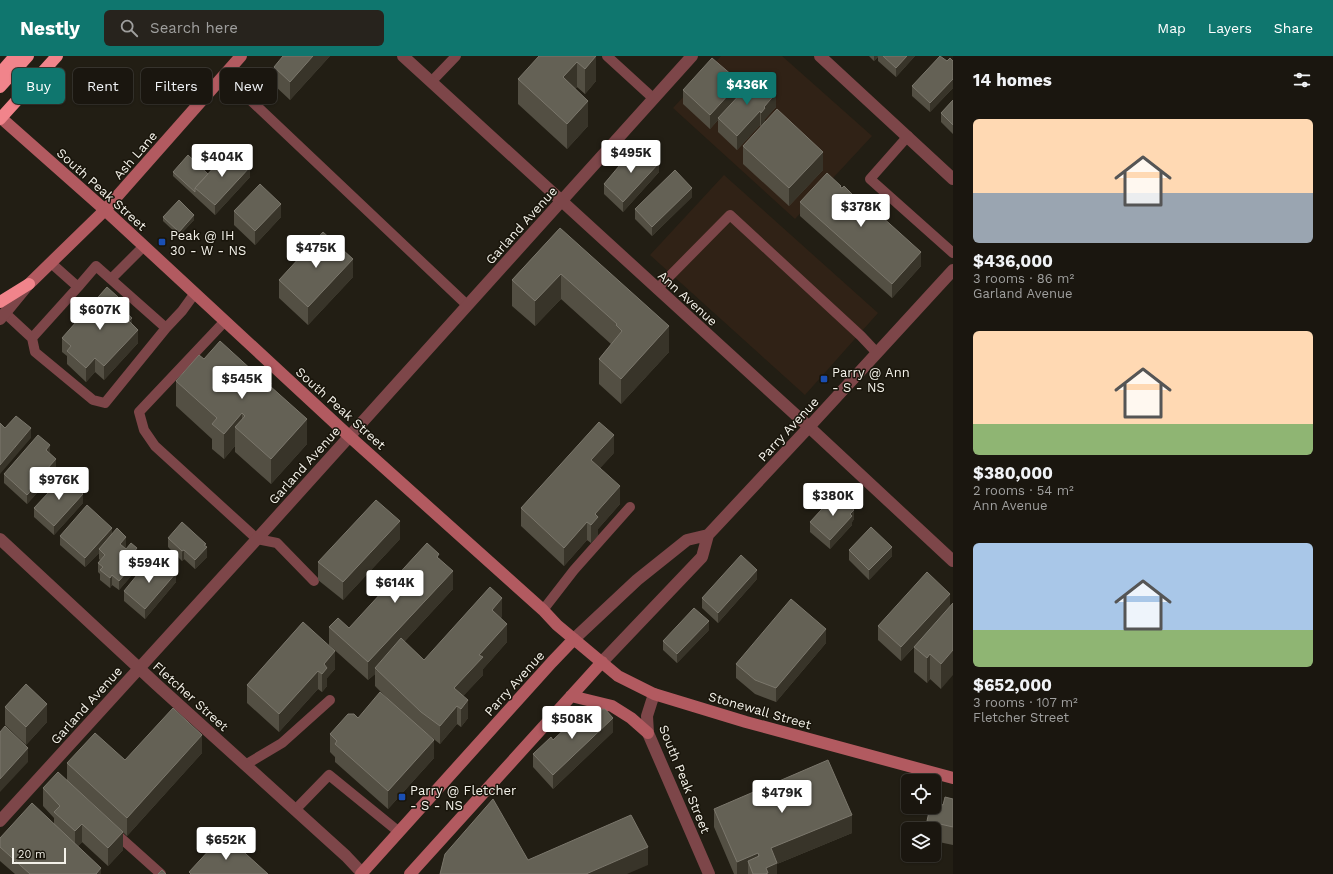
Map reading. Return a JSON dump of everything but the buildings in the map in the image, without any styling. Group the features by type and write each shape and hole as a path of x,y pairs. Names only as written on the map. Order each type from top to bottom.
{"highway":[{"path":"0,118 57,56"},
{"path":"0,73 19,58"},
{"path":"0,87 19,58"},
{"path":"2,311 29,284"}],"main road":[{"name":"Ash Lane","path":"230,68 241,56"},
{"name":"Ash Lane","path":"29,284 105,210 220,80"},
{"name":"South Peak Street","path":"0,118 105,210 349,436 574,639"},
{"name":"Stonewall Street","path":"574,639 618,676 654,694 746,722 952,775"},
{"name":"Parry Avenue","path":"362,874 398,832 574,639"},
{"name":"Parry Avenue","path":"410,874 602,662"},
{"path":"571,696 612,706 631,718 648,733"}],"street":[{"name":"Ann Avenue","path":"403,56 953,560"},
{"name":"Garland Avenue","path":"0,821 48,773 138,668 257,539 692,56"},
{"path":"820,56 953,179"},
{"name":"Parry Avenue","path":"602,662 702,557 708,535 953,270"},
{"name":"Parry Avenue","path":"574,639 637,580 687,540 708,535"},
{"name":"Fletcher Street","path":"0,539 138,668 295,810 362,874"},
{"name":"South Peak Street","path":"654,694 647,716 648,733 709,874"}],"lane":[{"path":"431,82 456,56"},
{"path":"607,56 654,99"},
{"path":"255,104 467,305"},
{"path":"908,136 870,179 953,253"},
{"path":"657,289 730,215 861,336 877,353"},
{"path":"111,278 144,246"},
{"path":"51,263 78,287"},
{"path":"32,338 96,266 166,328"},
{"path":"2,311 32,338 35,352 93,400 105,403 166,328 182,311 195,292"},
{"path":"225,321 139,412 144,430 155,446 257,539 277,544 314,581"},
{"path":"543,610 574,570 630,507"},
{"path":"245,765 282,743 330,700"},
{"path":"295,810 329,775 398,832"},
{"path":"103,822 161,874"}],"shaded area":[{"path":"721,56 782,56 872,136 795,219 673,108"},
{"path":"724,175 878,313 805,395 650,255"}],"place":[{"name":"Peak @ IH 30 - W - NS","path":"162,242"},
{"name":"Parry @ Ann - S - NS","path":"824,379"},
{"name":"Parry @ Fletcher - S - NS","path":"402,797"}]}
